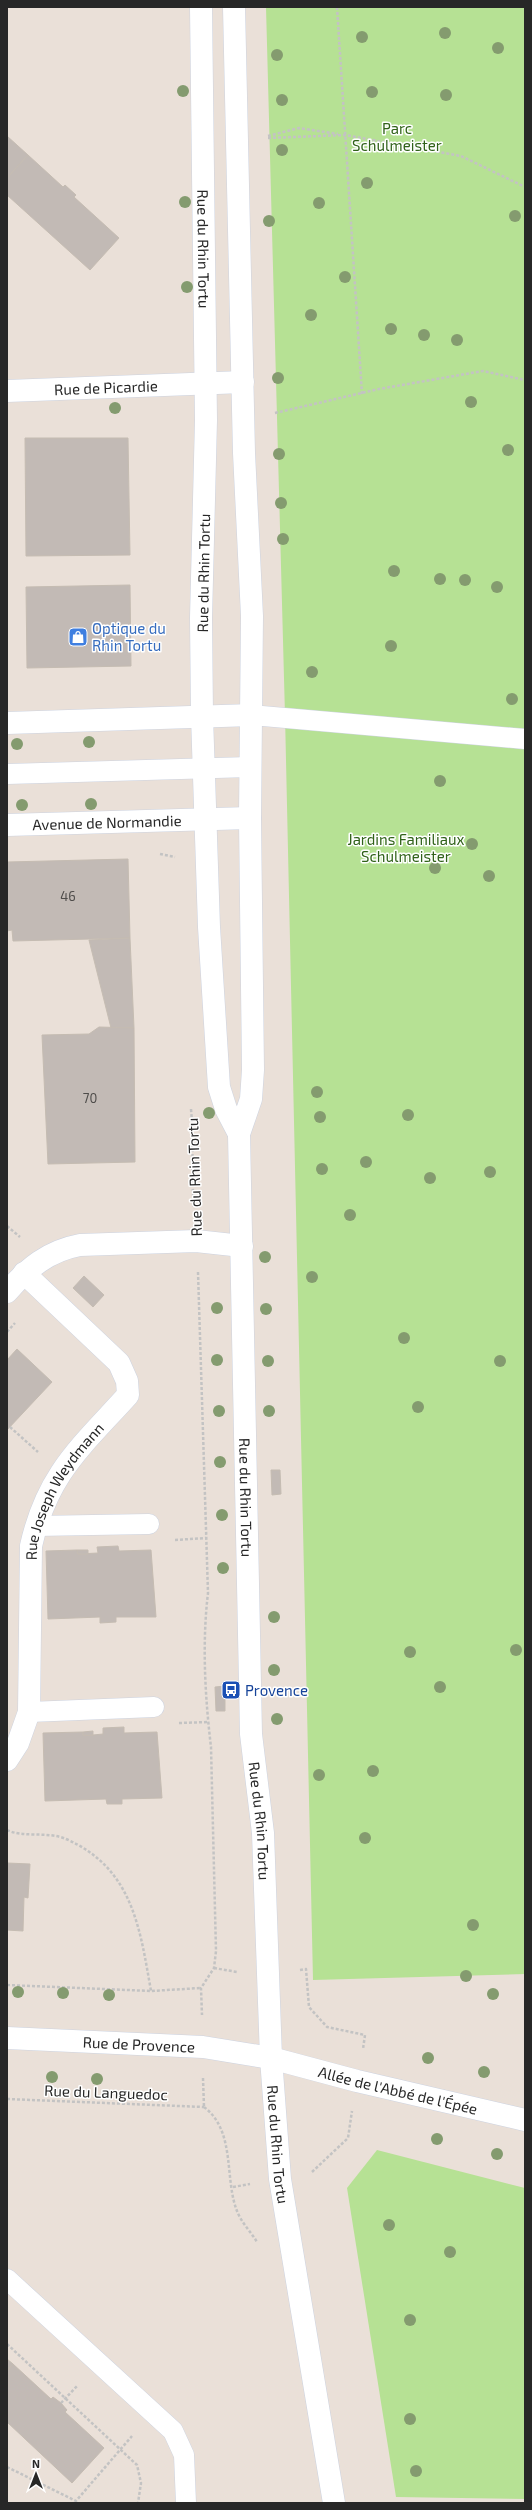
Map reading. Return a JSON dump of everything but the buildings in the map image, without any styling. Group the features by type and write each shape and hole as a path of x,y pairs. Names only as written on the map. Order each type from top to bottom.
{"street":[{"name":"Rue du Rhin Tortu","path":"201,7 206,383 201,618 202,716 205,768 209,927 219,1087 226,1109 239,1134"},
{"name":"Rue du Rhin Tortu","path":"234,7 243,382 252,616 250,818 253,1070 251,1099 239,1134 251,1734 263,1833 271,2058 280,2179 334,2503"},
{"name":"Rue de Picardie","path":"7,390 243,382"},
{"path":"7,723 252,715"},
{"name":"Avenue de Normandie","path":"7,825 206,818 250,818"},
{"path":"7,1292 24,1273 42,1258 62,1248 80,1244 196,1241 242,1246"},
{"name":"Rue Joseph Weydmann","path":"7,1760 18,1743 29,1712 32,1546 36,1526 55,1480 70,1459 128,1395 127,1381 119,1363 24,1273"},
{"name":"Rue de Provence","path":"7,2038 203,2047 271,2058"},
{"name":"Allée de l'Abbé de l'Épée","path":"271,2058 357,2081 525,2120"}],"lane":[{"path":"252,715 525,739"},
{"path":"7,774 250,767"},
{"path":"36,1526 148,1524"},
{"path":"29,1712 154,1707"},
{"path":"7,2279 173,2431 184,2455 186,2503"}],"path":[{"path":"337,7 362,394"},
{"path":"260,139 299,128 461,156 525,187"},
{"path":"236,140 345,135"},
{"path":"243,382 276,414 362,394 483,372 525,380"},
{"path":"172,853 177,858"},
{"name":"Rue du Rhin Tortu","path":"190,1101 194,1148 191,1165 196,1241 208,1593 205,1614 208,1722 212,1747 216,1952 214,1968 201,1988"},
{"path":"10,1427 43,1457"},
{"path":"7,1830 13,1833 40,1833 66,1839 91,1854 115,1876 130,1899 141,1934 151,1991"},
{"path":"214,1968 234,1972"},
{"path":"306,1969 309,2007 327,2026 365,2035 362,2053"},
{"path":"7,1985 151,1991 201,1988 202,2008"},
{"path":"203,2078 204,2107 214,2114 223,2133 233,2187 255,2183"},
{"name":"Rue du Languedoc","path":"7,2099 204,2107"},
{"path":"315,2172 348,2138 351,2121"},
{"path":"7,2344 121,2448 137,2465 140,2474 138,2503"},
{"path":"7,2466 76,2501 154,2412"}],"green space":[{"name":"Jardins Familiaux Schulmeister","path":"266,7 525,7 525,1974 313,1980 285,715"},
{"path":"377,2150 525,2188 525,2499 396,2497 347,2188"}],"place":[{"name":"Optique du Rhin Tortu","path":"78,637"},
{"name":"Provence","path":"231,1690"}],"park label":[{"name":"Parc Schulmeister","path":"397,136"}]}
